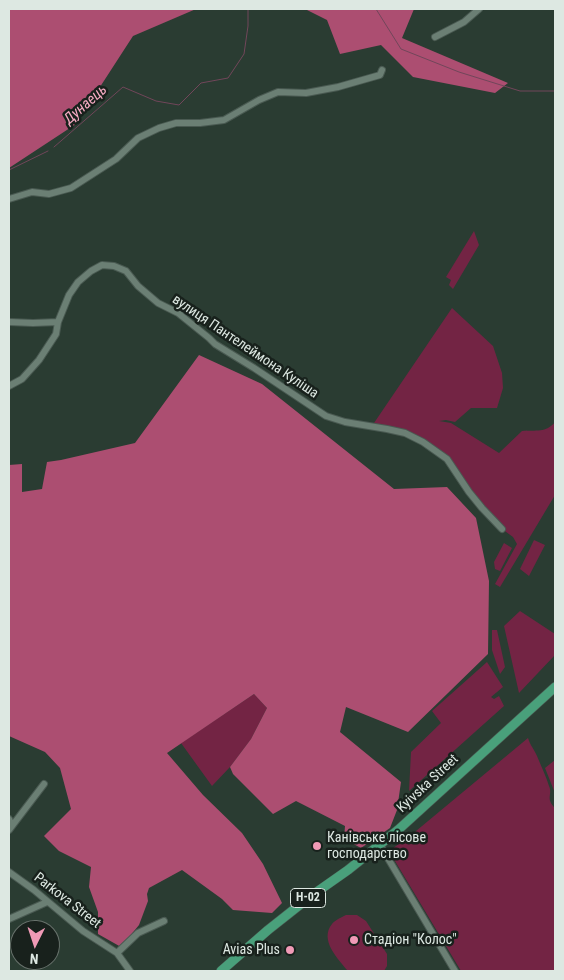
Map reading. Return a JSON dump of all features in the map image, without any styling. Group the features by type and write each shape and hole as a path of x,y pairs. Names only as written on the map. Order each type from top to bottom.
{"main road":[{"name":"Kyivska Street","path":"221,971 268,930 398,830 555,687"}],"street":[{"path":"435,37 464,22 479,9"},
{"path":"9,199 32,192 50,194 71,188 116,158 138,138 159,128 176,123 224,120 259,100 278,92 306,93 338,87 380,75 382,70"},
{"name":"вулиця Пантелеймона Куліша","path":"9,386 22,379 39,360 56,334 58,322 78,282 90,271 102,265 114,266 126,272 138,286 158,303 178,314 215,344 326,416 344,422 405,433 424,442 447,459 469,492 502,529"},
{"path":"9,322 58,322"},
{"path":"10,828 44,784"},
{"path":"9,819 10,828"},
{"path":"380,845 455,971"},
{"name":"Parkova Street","path":"9,872 34,890 83,931 117,953 130,971"},
{"path":"9,919 48,902"},
{"path":"117,953 138,933 164,921"}],"shaded area":[{"path":"9,9 196,9 133,36 76,124 9,168"},
{"path":"305,9 414,9 402,38 508,83 495,93 413,77 381,45 340,54 327,20"},
{"path":"474,231 479,245 453,289 449,285 451,280 446,277"},
{"path":"452,308 493,346 502,373 503,388 497,408 471,408 455,422 439,421 451,423 499,453 522,431 536,431 548,428 555,422 555,495 500,587 495,584 517,544 513,537 502,529 447,459 423,442 374,423"},
{"path":"199,355 262,384 394,489 447,487 476,518 489,581 488,654 408,732 346,707 340,732 401,782 397,810 390,828 361,848 344,839 345,826 296,801 273,814 233,774 230,767 251,739 267,708 254,694 167,753 203,795 242,833 263,864 282,903 272,913 233,910 222,899 182,870 149,888 147,894 148,901 139,925 121,947 98,934 98,912 89,887 91,867 59,851 44,836 71,809 60,768 45,752 9,736 9,465 22,464 22,492 42,489 47,462 135,443"},
{"path":"534,540 545,545 529,576 520,569"},
{"path":"504,543 512,548 500,571 495,569 494,562"},
{"path":"520,611 555,634 555,655 519,693 504,626"},
{"path":"492,630 497,630 505,667 500,674 492,650"},
{"path":"487,662 503,687 491,697 494,699 499,696 504,706 409,791 411,752 441,723 432,711"},
{"path":"254,694 267,708 251,739 230,767 212,786 181,743"},
{"path":"528,738 550,789 550,802 555,808 555,971 461,971 389,851 410,836"},
{"path":"555,760 555,793 545,768"},
{"name":"Стадіон \"Колос\"","path":"346,915 357,915 366,921 387,954 387,966 384,971 348,971 335,955 329,943 329,930 333,923"}],"waterway":[{"name":"Дунаець","path":"54,147 123,87 156,101 179,105 201,83 228,78 244,54 248,26 248,9"},
{"path":"376,9 401,49 459,72 520,91 555,91"},
{"name":"Дунаець","path":"9,170 48,151"}],"place":[{"name":"Канівське лісове господарство","path":"317,846"},
{"name":"Стадіон \"Колос\"","path":"354,940"},
{"name":"Avias Plus","path":"290,950"}]}
